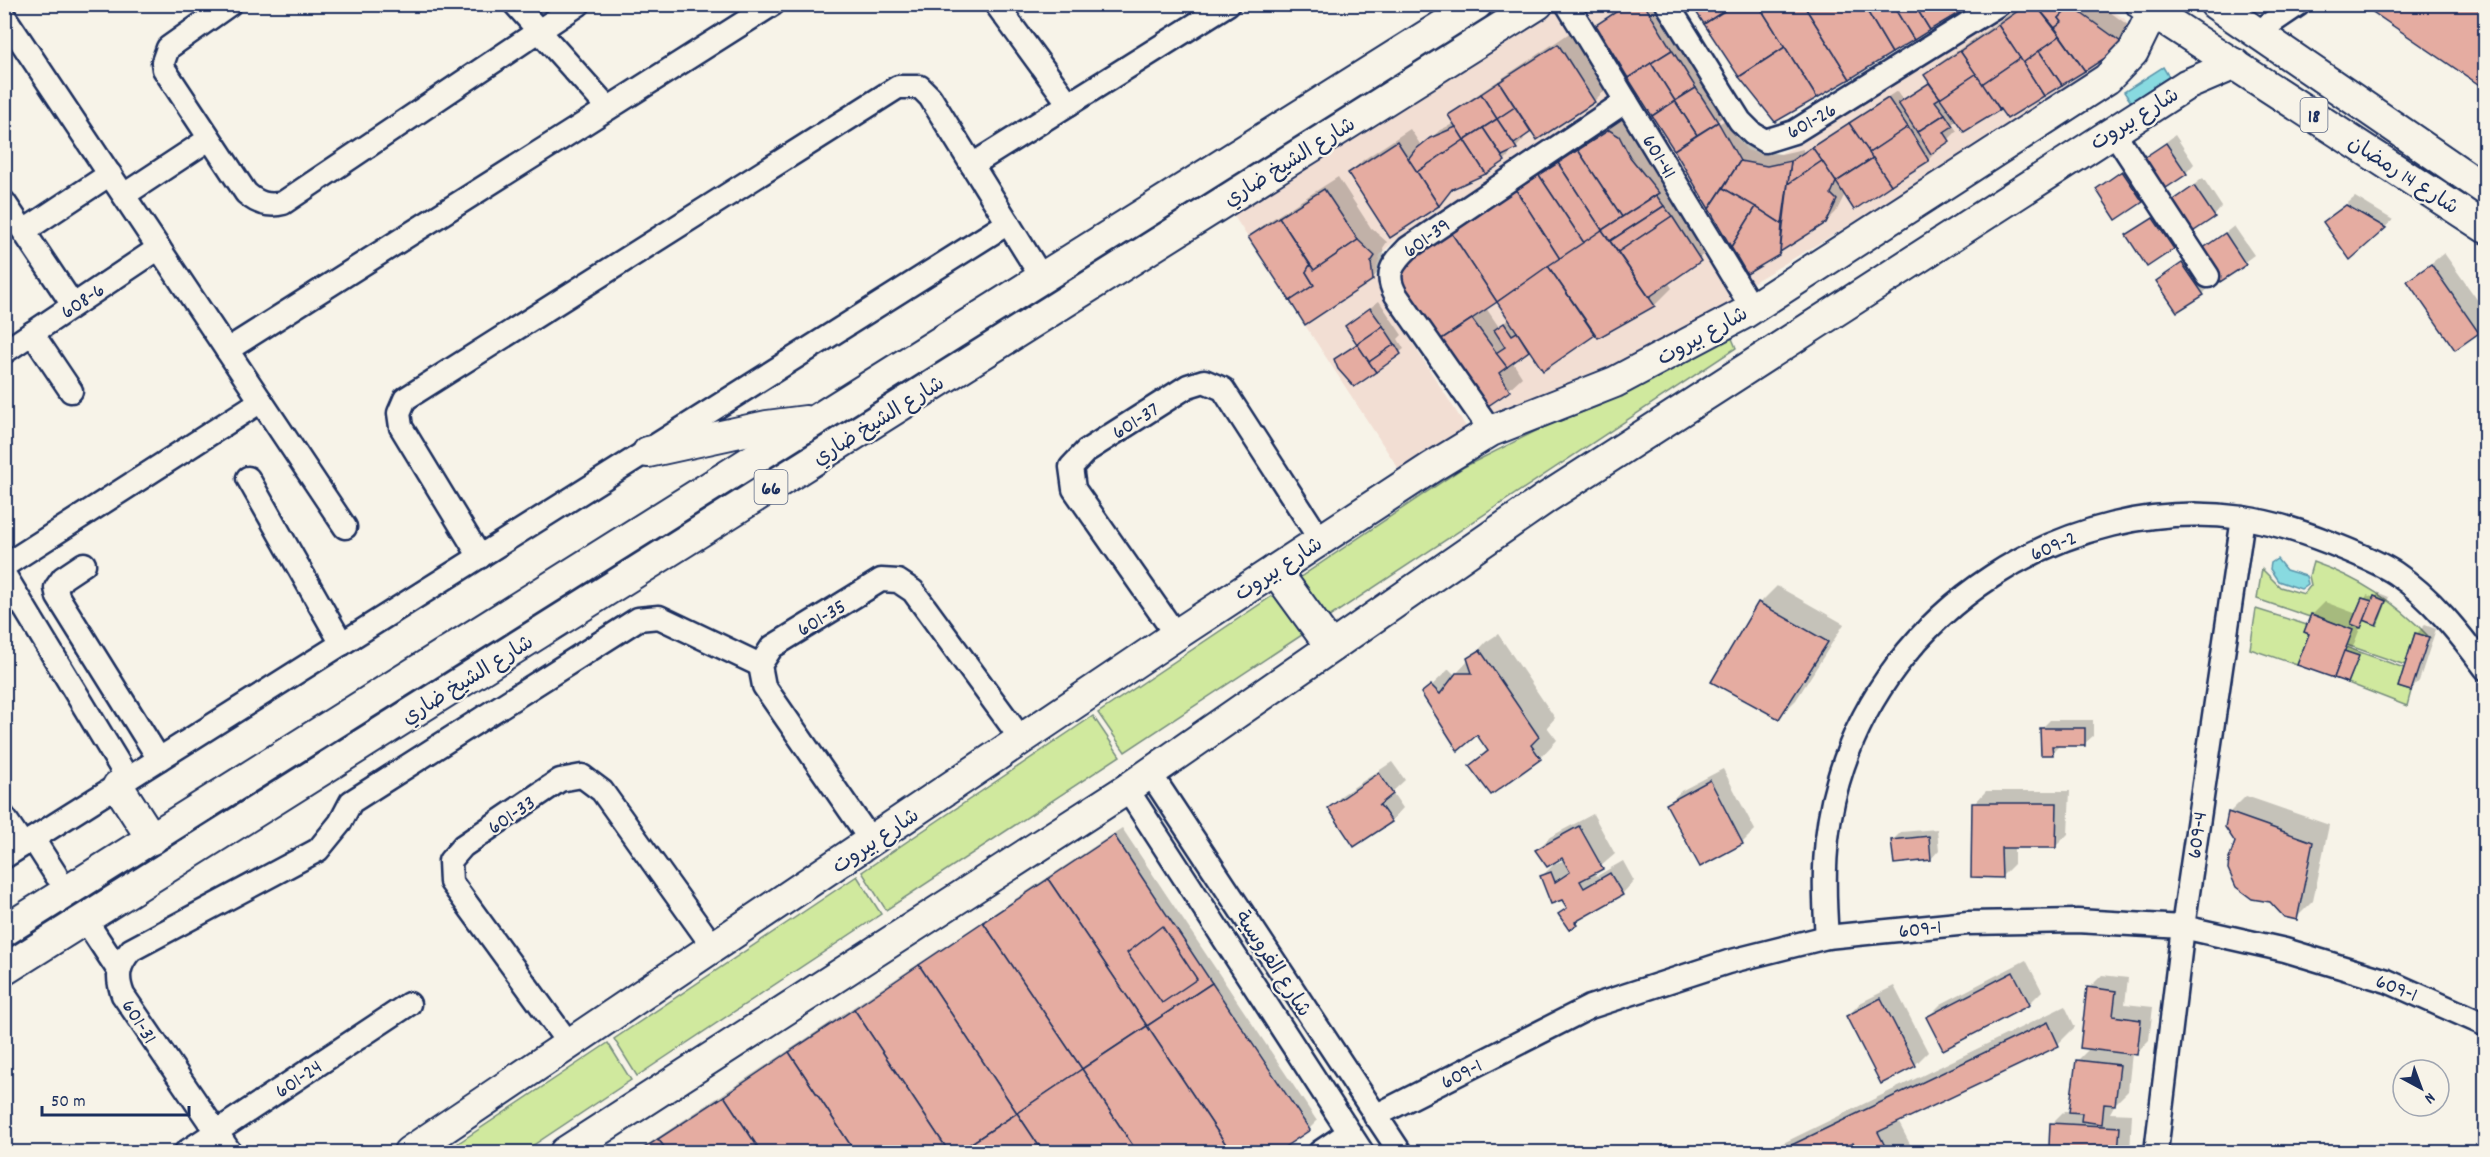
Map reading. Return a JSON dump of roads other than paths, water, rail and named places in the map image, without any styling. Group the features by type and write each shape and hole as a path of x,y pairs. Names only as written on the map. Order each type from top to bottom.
{"main road":[{"name":"شارع الشيخ ضاري","path":"4,931 1477,4"},
{"name":"شارع الشيخ ضاري","path":"4,970 1538,4"},
{"name":"شارع 14 رمضان","path":"2215,4 2486,189"},
{"name":"شارع 14 رمضان","path":"2147,9 2486,228"},
{"name":"شارع بيروت","path":"409,1152 1176,635 1491,431 1616,382 1752,308 2107,79 2125,64 2141,40 2147,9"},
{"name":"شارع بيروت","path":"565,1152 1138,781 1546,498 2186,85 2235,64"},
{"path":"2033,125 2049,131 2056,141 2053,169"},
{"path":"648,452 767,426 815,420"},
{"path":"1275,570 1331,646"},
{"path":"123,782 152,838"}],"street":[{"path":"230,4 173,44 164,55 164,69 246,193 261,203 283,203 579,4"},
{"path":"515,4 608,108"},
{"path":"227,350 773,4"},
{"path":"996,4 1069,104"},
{"path":"972,165 1228,4"},
{"name":"601-41","path":"1567,4 1752,308"},
{"name":"601-26","path":"1667,4 1740,121 1753,134 1765,141 1794,132 1999,4"},
{"path":"2256,33 2299,4"},
{"path":"4,16 345,527"},
{"path":"480,557 401,427 399,412 411,394 898,87 913,85 926,91 1042,278"},
{"name":"601-39","path":"1491,431 1396,295 1390,283 1389,271 1395,260 1408,248 1626,101"},
{"path":"2113,131 2208,276"},
{"path":"124,195 209,139"},
{"path":"24,231 110,174"},
{"path":"4,202 73,305"},
{"path":"20,847 1008,223"},
{"name":"608-6","path":"4,352 159,248"},
{"path":"32,333 71,391"},
{"name":"601-37","path":"1176,635 1074,489 1071,467 1086,451 1188,386 1204,381 1223,389 1321,541"},
{"path":"4,566 261,401"},
{"path":"248,478 342,644"},
{"name":"609-2","path":"1827,937 1823,885 1827,832 1838,781 1857,732 1882,686 1921,636 1951,606 1993,574 2039,549 2089,531 2151,519 2192,516 2243,518 2295,529 2348,550 2394,573 2435,607 2486,669"},
{"name":"609-4","path":"2156,1152 2183,927 2243,518"},
{"path":"84,564 63,578 56,588 58,597 159,759"},
{"path":"4,574 123,782"},
{"name":"601-35","path":"760,665 772,647 881,580 898,581 913,591 1022,740"},
{"name":"601-31","path":"230,1152 129,1005 119,984 119,971 123,960 131,950 318,850 340,823 351,802 638,619 659,617 760,665"},
{"path":"760,665 764,686 872,842"},
{"name":"601-33","path":"569,1044 451,882 450,861 463,846 560,780 582,776 602,791 714,948"},
{"name":"شارع الفروسية","path":"1138,781 1296,995 1400,1152"},
{"name":"شارع الفروسية","path":"1138,781 1270,1011 1362,1152"},
{"path":"4,817 20,847 56,875"},
{"name":"609-1","path":"1375,1116 1590,1007 1728,962 1827,937 1968,923 2077,921 2183,927 2285,950 2386,981 2486,1025"},
{"path":"92,930 119,971"},
{"path":"1270,1011 1296,995"},
{"name":"601-24","path":"186,1152 409,1004"},
{"path":"1320,1152 1348,1133"}],"water":[{"path":"2163,67 2169,77 2131,102 2124,92"},
{"path":"2277,559 2286,570 2306,576 2308,584 2301,589 2278,581 2270,569 2271,563"}]}
